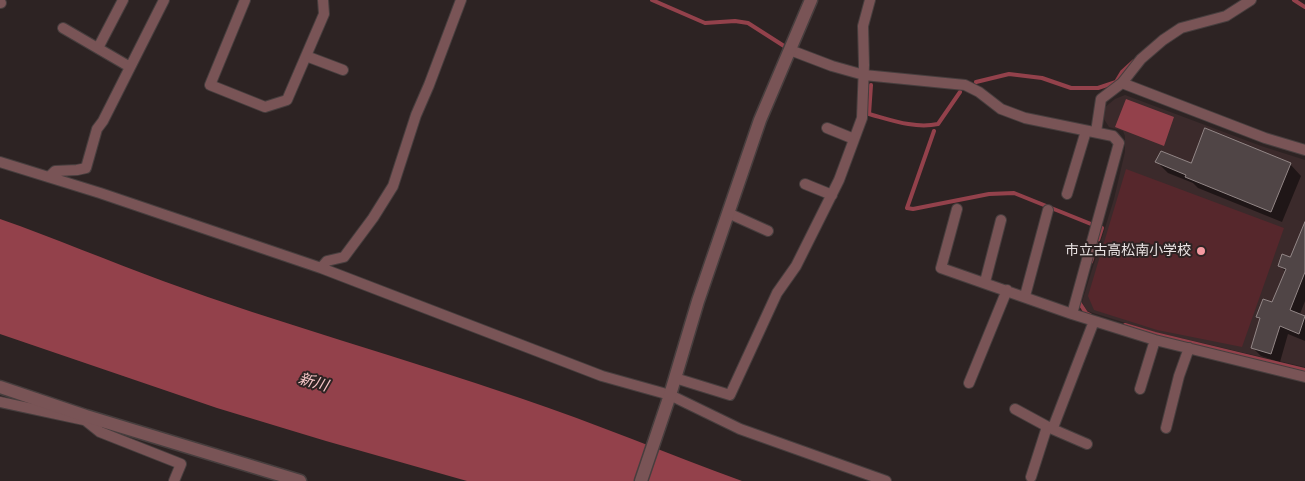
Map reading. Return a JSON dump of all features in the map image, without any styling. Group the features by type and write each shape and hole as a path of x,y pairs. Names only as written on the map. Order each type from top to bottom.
{"street":[{"path":"98,48 123,0"},
{"path":"49,177 54,171 86,168 97,129 103,121 164,0"},
{"path":"245,0 210,85 265,107 287,100 324,14 323,0"},
{"path":"321,268 327,261 344,257 373,218 393,186 416,115 430,85 461,0"},
{"path":"641,481 664,414 698,301 760,120 811,0"},
{"path":"675,378 730,395 777,293 796,266 832,195 862,118 864,74 863,26 870,0"},
{"path":"1068,194 1101,99 1122,82 1141,59 1163,40 1181,28 1226,16 1251,0"},
{"path":"63,28 130,67"},
{"path":"790,50 832,66 864,74 965,85 979,92 1002,109 1024,118 1113,136 1120,143 1072,314"},
{"path":"306,56 343,70"},
{"path":"1122,82 1265,138 1305,150"},
{"path":"827,128 854,139"},
{"path":"0,162 321,268 602,376 670,395 740,429 886,481"},
{"path":"805,184 832,195"},
{"path":"957,209 941,268 1072,314 1155,340 1305,377"},
{"path":"1025,296 1048,210"},
{"path":"728,213 768,231"},
{"path":"985,282 1001,220"},
{"path":"969,383 1007,290"},
{"path":"1031,477 1046,430 1054,425 1094,321"},
{"path":"1140,390 1155,340"},
{"path":"1166,428 1179,376 1189,348"},
{"path":"0,387 85,418 300,481"},
{"path":"0,402 85,418 100,432 180,464 174,481"},
{"path":"1014,409 1050,428 1087,444"}],"shaded area":[{"name":"市立古高松南小学校","path":"1125,95 1261,146 1305,160 1305,367 1155,332 1087,311 1082,302 1114,199 1125,152 1125,136 1123,131 1109,127 1102,116 1104,108 1115,99"},
{"path":"1126,169 1284,228 1242,347 1157,330 1094,310 1088,296"}],"water":[{"path":"1126,99 1174,117 1164,146 1115,127"},
{"name":"新川","path":"0,219 207,297 548,408 742,481 467,481 217,408 0,334"}],"building":[{"path":"1205,128 1291,163 1271,212 1185,177 1186,175 1155,162 1161,151 1191,163"},
{"path":"1305,222 1305,272 1290,310 1305,316 1299,334 1280,326 1271,354 1251,348 1260,318 1256,317 1263,299 1272,302 1286,269 1278,266 1282,254 1290,257"}],"waterway":[{"path":"652,0 705,23 735,21 748,23 784,46"},
{"path":"1294,0 1305,7"},
{"path":"976,82 1009,74 1042,78 1071,88 1098,88 1116,82 1122,72 1134,61"},
{"path":"871,85 869,114 903,123 921,125 938,124 960,92"},
{"path":"934,131 907,208 913,209 989,194 1014,193 1091,224"},
{"path":"1091,262 1102,228"},
{"path":"1079,299 1086,313 1090,315"},
{"path":"1125,325 1305,370"}],"place":[{"name":"市立古高松南小学校","path":"1201,251"}]}
